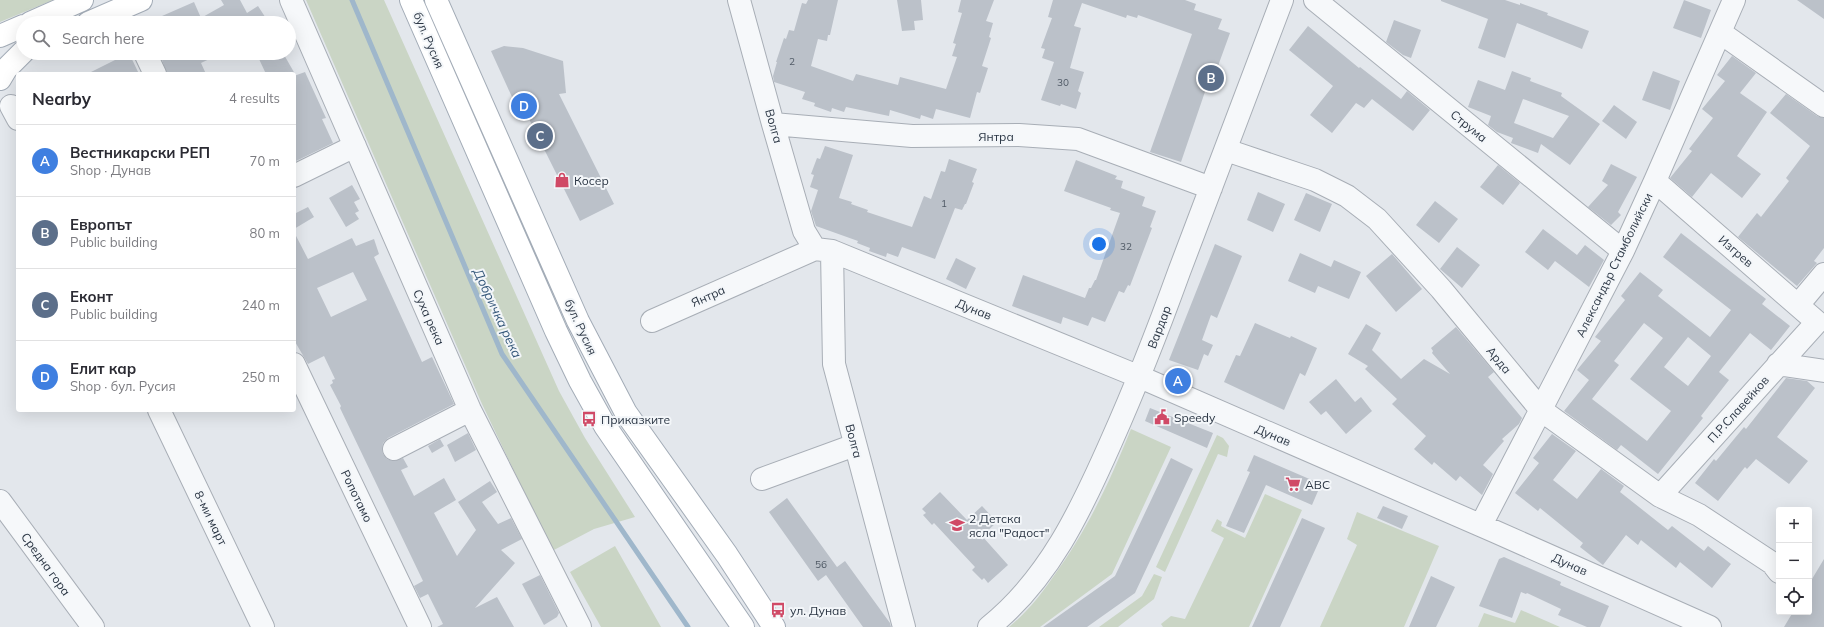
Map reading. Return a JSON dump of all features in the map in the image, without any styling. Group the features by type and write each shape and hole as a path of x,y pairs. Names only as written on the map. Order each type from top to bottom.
{"main road":[{"path":"46,16 82,0"},
{"path":"104,16 142,0"},
{"name":"бул. Русия","path":"411,0 556,331 580,381 605,426 743,627"},
{"name":"бул. Русия","path":"436,0 578,321 602,370 626,413 727,555 774,627"},
{"path":"0,36 16,29"},
{"path":"0,62 16,55"},
{"path":"0,79 6,69 16,59"}],"street":[{"name":"Суха река","path":"292,0 470,410 573,624"},
{"name":"Волга","path":"740,0 773,124 804,231 824,250 834,364 904,627"},
{"name":"Вардар","path":"989,627 1004,615 1030,587 1058,548 1081,508 1140,377 1282,0"},
{"name":"Струма","path":"1316,0 1623,251"},
{"name":"Александър Стамболийски","path":"1481,525 1623,251 1656,181 1721,33 1732,1"},
{"path":"1721,33 1824,106"},
{"path":"148,60 154,72"},
{"name":"Янтра","path":"773,124 912,136 1019,135 1078,139 1211,188"},
{"path":"296,175 355,146"},
{"name":"Арда","path":"1226,150 1315,180 1347,196 1377,219 1441,289 1541,410 1660,496 1698,515 1772,564 1776,569"},
{"name":"Изгрев","path":"1656,181 1817,322"},
{"name":"Янтра","path":"652,321 824,250"},
{"name":"Дунав","path":"824,250 1140,377 1481,525 1710,627"},
{"path":"1798,306 1824,274"},
{"name":"П.Р.Славейков","path":"1660,496 1817,322"},
{"path":"1778,364 1824,370"},
{"name":"Ропотамо","path":"296,368 420,627"},
{"path":"394,449 470,410"},
{"name":"8-ми март","path":"160,412 263,627"},
{"path":"762,479 855,445"},
{"name":"Средна гора","path":"0,501 93,627"}],"green space":[{"path":"0,0 53,0 0,22"},
{"path":"306,0 384,0 559,391 585,438 635,517 594,529 552,551 482,404"},
{"path":"1131,429 1171,447 1112,574 1040,627 1009,627 1038,597 1077,541 1106,487"},
{"path":"1217,435 1223,438 1229,446 1227,457 1218,454 1165,572 1156,567"},
{"path":"1265,494 1302,510 1249,627 1163,627 1161,624 1171,616 1185,619 1224,538 1211,531 1217,519 1222,522 1221,526 1245,538"},
{"path":"1357,512 1439,546 1404,627 1320,627 1357,545 1347,539"},
{"path":"615,546 661,627 601,627 570,572"},
{"path":"1154,574 1162,577 1154,599 1118,627 1099,627 1142,596"},
{"path":"1521,610 1560,627 1478,627 1484,613 1515,623"}],"building":[{"path":"221,0 240,0 247,13 258,6 264,16 205,16 224,5"},
{"path":"808,0 838,0 830,35 828,35 827,41 818,39 811,66 853,81 856,74 898,85 900,77 946,89 957,57 952,56 956,44 953,43 962,13 958,12 961,0 994,0 986,21 993,23 989,37 991,38 982,66 988,68 980,93 977,92 970,118 936,109 933,119 921,115 920,119 890,110 889,116 846,107 844,112 832,108 831,112 814,106 815,103 802,99 805,92 774,82 773,76 776,62 784,38 786,39 789,30 794,31 802,3 806,4"},
{"path":"897,0 921,0 923,20 914,21 915,30 902,31"},
{"path":"1053,0 1185,0 1196,4 1194,10 1222,19 1218,29 1230,33 1218,66 1215,65 1209,80 1181,162 1150,152 1192,34 1138,15 1137,18 1127,15 1126,18 1082,3 1074,26 1081,28 1070,68 1084,72 1078,91 1081,93 1076,109 1061,104 1060,106 1041,100 1054,62 1042,58 1045,49 1041,48 1052,18 1048,17"},
{"path":"1441,0 1505,0 1520,5 1520,3 1548,13 1547,15 1589,31 1582,49 1517,23 1505,58 1478,48 1488,19"},
{"path":"1684,0 1711,10 1701,38 1673,28"},
{"path":"1797,0 1824,0 1824,19"},
{"path":"194,2 200,16 162,16"},
{"path":"1394,20 1421,30 1411,58 1403,55 1386,42"},
{"path":"1308,26 1359,68 1360,67 1401,99 1407,91 1430,110 1413,131 1372,99 1364,108 1356,103 1332,133 1310,115 1333,86 1289,50"},
{"path":"504,46 523,48 563,61 566,93 559,94 614,204 580,221 528,117 522,119 491,51"},
{"path":"1732,56 1756,73 1740,93 1767,112 1737,156 1761,174 1742,198 1711,173 1692,197 1670,178 1692,151 1689,149 1713,118 1702,109 1725,81 1717,75"},
{"path":"115,60 132,60 138,72 91,72"},
{"path":"162,60 207,60 201,63 205,72 166,72"},
{"path":"259,60 287,60 294,72 265,72"},
{"path":"1512,71 1531,78 1530,81 1562,93 1561,96 1600,124 1570,165 1541,144 1538,153 1511,143 1513,138 1497,132 1488,125 1491,116 1468,107 1478,80 1505,90","holes":["1523,99 1569,116 1553,138 1514,123"]},
{"path":"1653,71 1680,81 1670,110 1642,100"},
{"path":"305,72 326,118 322,119 333,143 296,161 296,75"},
{"path":"1786,94 1817,116 1824,118 1824,248 1814,261 1817,263 1797,286 1738,237 1757,213 1761,217 1789,181 1786,178 1810,146 1770,113"},
{"path":"1614,105 1637,122 1626,139 1602,121"},
{"path":"825,146 853,155 839,198 852,202 851,204 868,210 867,212 912,227 924,196 931,199 941,171 945,172 949,159 977,169 972,182 974,183 966,204 962,210 955,208 935,259 902,247 898,257 887,253 886,257 869,251 870,248 857,243 858,241 816,226 811,211 818,190 810,187 814,175 811,174 817,158 820,159"},
{"path":"1076,160 1117,176 1115,179 1123,181 1121,188 1145,197 1142,206 1156,211 1150,227 1152,228 1130,286 1128,285 1124,293 1119,291 1105,322 1092,317 1088,326 1063,317 1061,324 1012,306 1023,275 1085,298 1089,288 1091,288 1096,280 1120,213 1110,210 1111,208 1064,191"},
{"path":"1611,164 1637,177 1618,212 1621,215 1611,225 1588,207 1608,185 1602,181"},
{"path":"1498,165 1520,183 1503,205 1480,187"},
{"path":"352,185 360,199 354,202 359,211 355,213 359,219 346,227 329,198"},
{"path":"1258,192 1285,204 1273,232 1247,220"},
{"path":"1306,193 1332,204 1320,232 1294,220"},
{"path":"1435,201 1458,219 1439,243 1416,225"},
{"path":"308,207 314,217 296,228 296,213"},
{"path":"1543,229 1577,255 1585,245 1604,260 1589,287 1555,261 1548,270 1525,252"},
{"path":"1681,233 1766,299 1762,304 1790,326 1771,350 1750,333 1719,372 1729,380 1701,416 1703,418 1658,474 1621,445 1617,450 1564,411 1589,380 1577,370 1601,341 1595,337 1625,300 1621,296 1640,272 1663,290 1658,296 1710,337 1731,310 1663,257","holes":["1644,323 1663,338 1630,379 1671,411 1647,441 1592,399 1619,365 1614,361","1688,337 1711,356 1688,386 1664,367"]},
{"path":"296,236 308,259 352,238 356,246 374,239 379,254 374,257 422,362 432,357 454,404 388,438 383,443 383,454 387,459 393,461 403,458 408,467 401,470 414,496 444,478 456,500 434,513 457,556 476,530 458,502 490,481 497,492 482,502 498,524 511,518 522,539 501,550 515,563 475,608 497,597 514,627 437,627 443,624 428,594 420,598 414,586 423,581 340,408 341,406 330,385 333,383 332,380 335,379 324,356 308,364 296,343","holes":["353,272 367,300 331,317 317,288"]},
{"path":"1215,244 1242,256 1217,318 1211,315 1202,340 1213,345 1208,356 1204,354 1198,370 1169,360"},
{"path":"1457,247 1480,265 1462,288 1440,269"},
{"path":"1300,253 1331,267 1334,260 1361,272 1349,299 1318,286 1315,293 1288,281"},
{"path":"1392,254 1422,289 1396,312 1366,276"},
{"path":"956,258 976,268 966,289 946,279"},
{"path":"1255,323 1290,338 1291,336 1317,348 1305,376 1300,373 1284,410 1224,382 1236,355 1240,356"},
{"path":"1366,324 1381,333 1372,350 1401,379 1424,359 1450,374 1432,353 1433,351 1431,348 1456,327 1494,372 1488,377 1522,418 1519,424 1502,439 1504,441 1483,465 1493,474 1482,495 1460,476 1456,481 1434,462 1432,465 1414,449 1426,436 1392,404 1397,399 1365,369 1368,366 1348,354"},
{"path":"1786,378 1807,381 1815,388 1777,437 1808,461 1789,484 1756,459 1747,469 1745,467 1718,501 1695,483 1714,459 1716,461 1744,427 1746,429"},
{"path":"1336,379 1355,402 1361,397 1372,411 1346,434 1326,411 1321,415 1309,402"},
{"path":"1150,408 1213,433 1207,448 1145,421"},
{"path":"468,433 476,450 455,462 447,445"},
{"path":"1552,434 1576,451 1553,480 1577,499 1601,469 1624,486 1620,492 1668,530 1672,526 1704,551 1708,546 1731,564 1712,588 1680,562 1676,568 1641,540 1638,545 1626,535 1603,565 1580,547 1583,543 1540,508 1538,511 1515,493 1539,463 1533,458"},
{"path":"440,439 444,446 432,453 428,446"},
{"path":"1254,455 1321,484 1312,505 1266,485 1244,533 1226,526 1250,472 1247,471"},
{"path":"1171,458 1193,469 1135,593 1087,627 1043,627 1115,576"},
{"path":"940,492 967,520 982,506 997,522 982,536 1008,565 988,583 984,578 982,580 972,570 975,567 934,523 932,525 923,515 926,513 922,509"},
{"path":"787,498 837,567 845,561 890,623 891,627 863,627 826,575 818,581 769,512"},
{"path":"1383,506 1408,516 1402,529 1377,518"},
{"path":"1302,518 1325,528 1280,627 1252,627"},
{"path":"1504,557 1561,582 1560,585 1609,606 1600,627 1587,627 1558,615 1561,609 1527,593 1521,592 1512,618 1479,606 1499,559"},
{"path":"1824,559 1824,627 1784,627 1791,615 1812,615 1812,579"},
{"path":"540,575 559,613 557,617 544,625 522,584"},
{"path":"1431,576 1455,587 1436,627 1409,627"}],"waterway":[{"name":"Добричка река","path":"352,0 502,354 688,627"}],"place":[{"name":"Европът","path":"1211,78"},
{"name":"Елит кар","path":"524,106"},
{"name":"Еконт","path":"540,136"},
{"name":"Косер","path":"562,180"},
{"name":"Вестникарски РЕП","path":"1178,381"},
{"name":"Speedy","path":"1162,417"},
{"name":"Приказките","path":"589,419"},
{"name":"ABC","path":"1293,484"},
{"name":"2 Детска ясла \"Радост\"","path":"957,525"},
{"name":"ул. Дунав","path":"778,610"}]}
